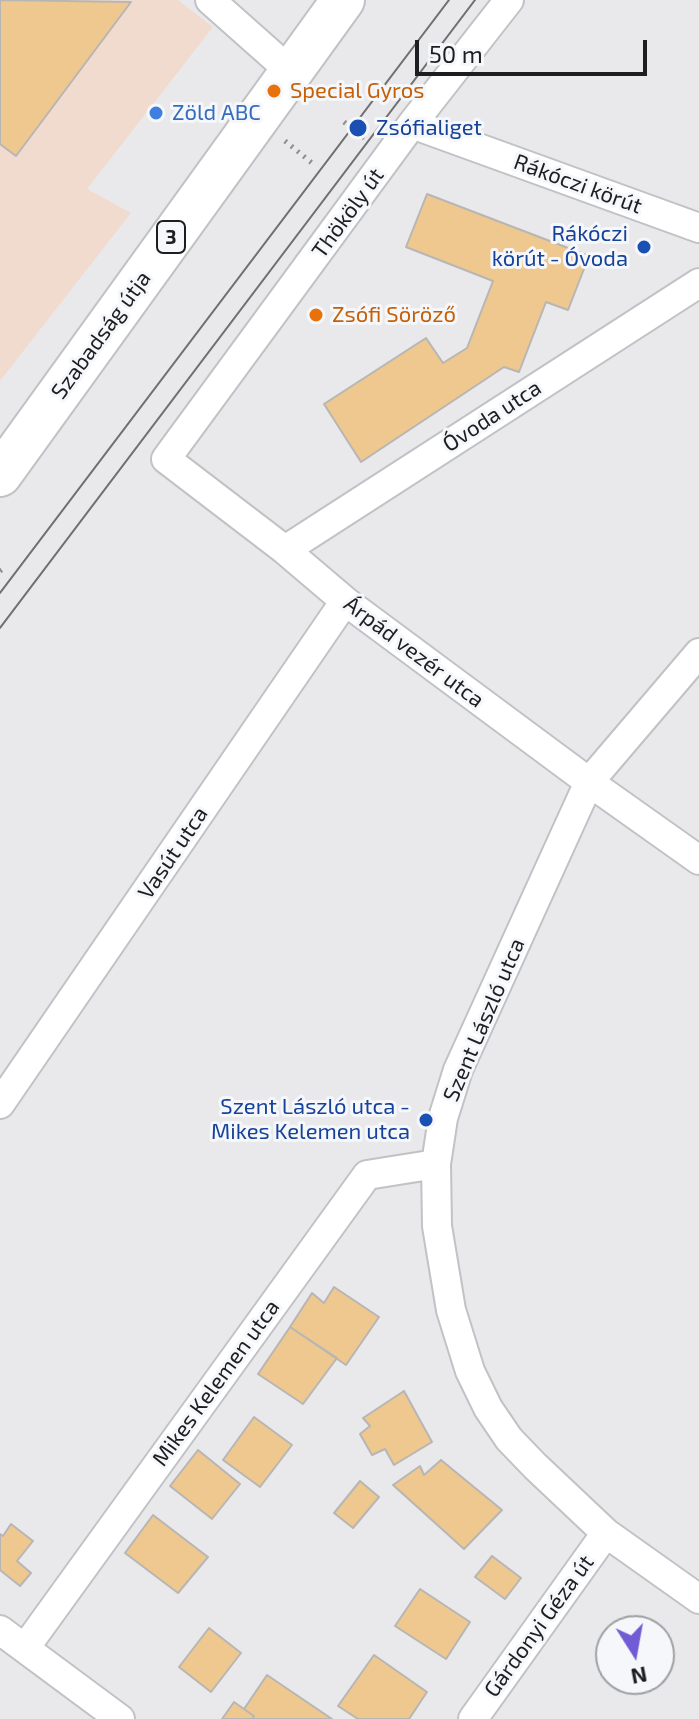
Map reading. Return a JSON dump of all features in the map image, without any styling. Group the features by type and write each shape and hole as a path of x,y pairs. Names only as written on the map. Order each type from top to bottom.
{"main road":[{"name":"Szabadság útja","path":"0,475 343,0"}],"street":[{"path":"210,0 290,71"},
{"name":"Thököly út","path":"189,428 412,124 509,0"},
{"name":"Rákóczi körút","path":"412,124 699,228"},
{"name":"Óvoda utca","path":"285,550 699,283"},
{"name":"Árpád vezér utca","path":"189,428 166,459 285,550 345,601 699,860"},
{"name":"Vasút utca","path":"0,1104 345,601"},
{"name":"Szent László utca","path":"699,653 589,782 458,1070 443,1118 436,1164 437,1226 451,1310 470,1371 488,1408 509,1439 606,1533 699,1599"},
{"name":"Mikes Kelemen utca","path":"25,1648 367,1175 436,1164"},
{"name":"Gárdonyi Géza út","path":"473,1719 606,1533"},
{"path":"0,1630 120,1719"}],"shaded area":[{"path":"0,0 178,0 213,27 87,189 131,213 0,381"}],"building":[{"path":"0,0 131,2 16,156 0,144"},
{"path":"427,194 589,256 568,310 546,302 519,372 504,367 361,462 324,404 426,338 443,363 467,348 493,281 406,247"},
{"path":"334,1287 379,1317 346,1365 290,1327 312,1293 324,1303"},
{"path":"290,1327 337,1358 303,1404 258,1374"},
{"path":"404,1391 432,1442 394,1465 385,1449 372,1455 360,1434 370,1426 363,1418"},
{"path":"254,1417 292,1445 260,1487 223,1460"},
{"path":"198,1450 240,1484 212,1519 170,1486"},
{"path":"441,1460 502,1510 464,1549 393,1485 420,1466 424,1475"},
{"path":"360,1481 379,1497 353,1528 334,1513"},
{"path":"153,1515 208,1557 178,1593 125,1553"},
{"path":"11,1524 33,1541 17,1561 31,1573 20,1586 0,1570 0,1534 3,1536"},
{"path":"492,1556 521,1578 505,1599 475,1577"},
{"path":"420,1589 470,1622 446,1659 395,1626"},
{"path":"209,1628 241,1653 211,1692 179,1667"},
{"path":"374,1655 427,1692 409,1719 358,1719 338,1706"},
{"path":"267,1675 332,1719 252,1719 254,1716 244,1709"},
{"path":"234,1702 254,1716 252,1719 222,1719"}],"tram line":[{"path":"0,593 449,0"},
{"path":"0,628 475,0"}],"place":[{"name":"Special Gyros","path":"274,91"},
{"name":"Zöld ABC","path":"156,113"},
{"name":"Zsófialiget","path":"358,128"},
{"name":"Rákóczi körút - Óvoda","path":"644,247"},
{"name":"Zsófi Söröző","path":"316,315"},
{"name":"Szent László utca - Mikes Kelemen utca","path":"426,1120"}]}
